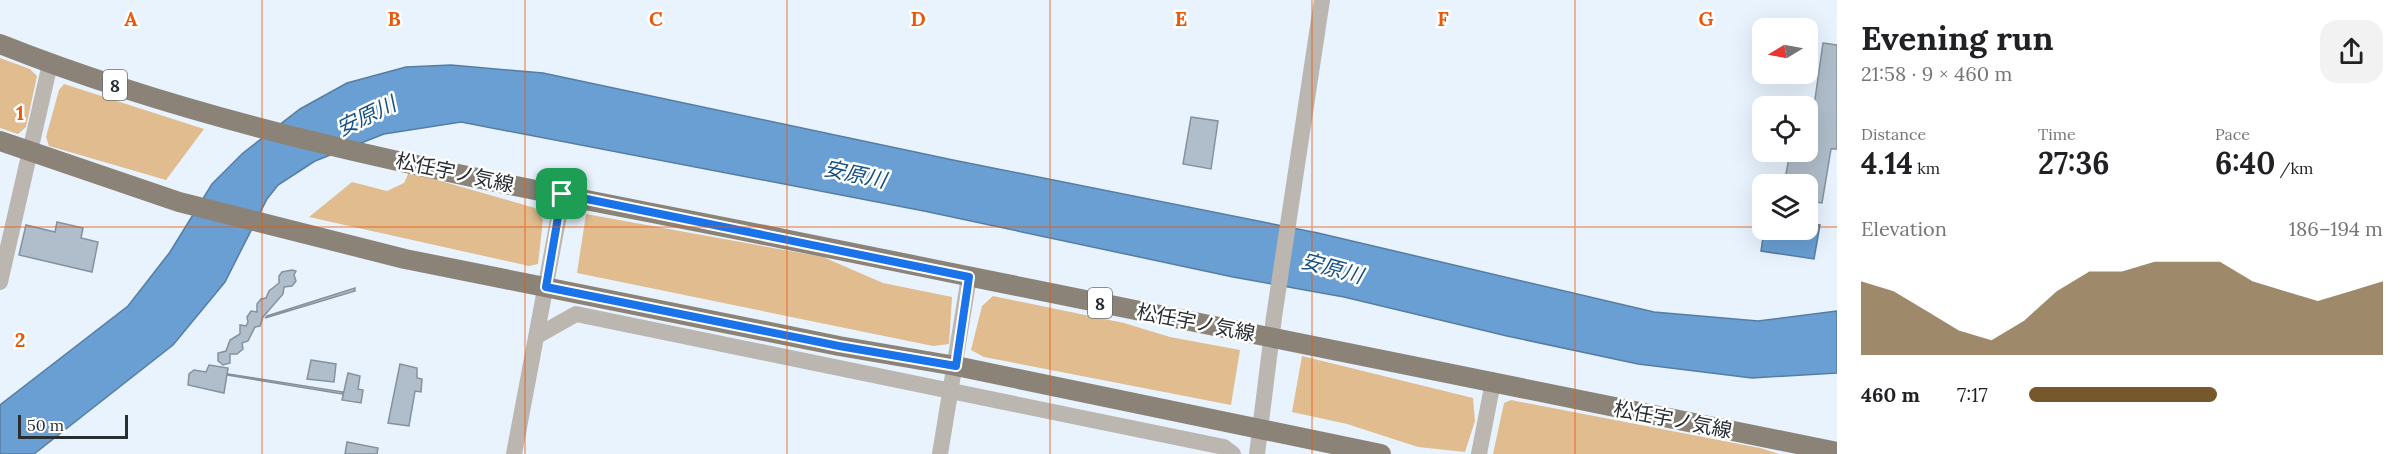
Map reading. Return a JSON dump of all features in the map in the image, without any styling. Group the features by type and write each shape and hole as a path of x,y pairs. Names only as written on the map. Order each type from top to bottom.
{"main road":[{"name":"松任宇ノ気線","path":"0,44 50,64 195,111 364,152 969,277 1273,327 1493,382 1837,452"},
{"path":"0,141 179,202 405,259 839,346 956,366 1260,431 1381,454"}],"street":[{"path":"1257,454 1273,327 1322,0"},
{"path":"0,282 50,64"},
{"path":"514,454 562,194"},
{"path":"940,454 969,277"},
{"path":"537,336 576,314 1224,447 1233,454"},
{"path":"1479,454 1493,382"}],"shaded area":[{"path":"0,58 30,69 37,76 26,127 18,134 0,128"},
{"path":"64,84 204,129 166,180 49,146 46,137 59,90"},
{"path":"409,172 535,208 543,220 538,264 529,266 309,217 352,182 387,191 404,183"},
{"path":"586,214 823,257 883,283 952,297 949,344 933,346 577,273"},
{"path":"993,296 1124,323 1170,337 1240,350 1231,405 984,357 971,350 982,306"},
{"path":"1302,356 1473,398 1475,421 1465,452 1418,447 1347,424 1292,412"},
{"path":"1511,400 1760,448 1779,454 1493,454 1504,403"}],"water":[{"name":"安原川","path":"451,65 543,73 953,160 1318,233 1654,312 1758,321 1837,311 1837,373 1752,378 1638,364 1507,336 1344,297 1233,277 924,211 461,122 384,134 315,161 278,185 267,199 225,282 173,345 34,454 0,454 0,405 128,306 170,252 212,184 243,153 300,109 347,83 406,67"},
{"path":"1763,240 1817,240 1814,259 1761,251"}],"building":[{"path":"1823,43 1837,45 1837,149 1831,149 1822,203 1818,202 1818,174 1786,174 1788,162 1818,162 1818,96 1815,96"},
{"path":"1191,117 1218,121 1211,169 1183,164"},
{"path":"57,222 83,228 81,238 98,242 92,272 19,255 26,225 55,232"},
{"path":"296,271 294,275 296,281 292,286 284,287 283,294 263,317 260,326 255,327 248,341 242,343 243,349 237,354 230,354 230,363 223,365 218,361 218,353 226,351 230,340 240,334 240,325 246,326 247,317 251,311 257,312 257,304 261,299 266,298 269,291 279,283 279,276 282,272"},
{"path":"355,288 355,291 265,318 267,316"},
{"path":"311,360 336,364 334,382 307,379"},
{"path":"400,364 417,368 417,378 422,379 421,392 415,391 409,426 388,423"},
{"path":"209,365 228,368 224,393 188,385 189,374 194,370 206,372"},
{"path":"348,373 360,376 358,389 363,390 361,403 342,400"},
{"path":"228,374 343,392 342,394"},
{"path":"347,442 378,448 377,454 345,454"}],"route":[{"path":"562,194 969,277 956,366 839,346 546,287 562,194"}]}
